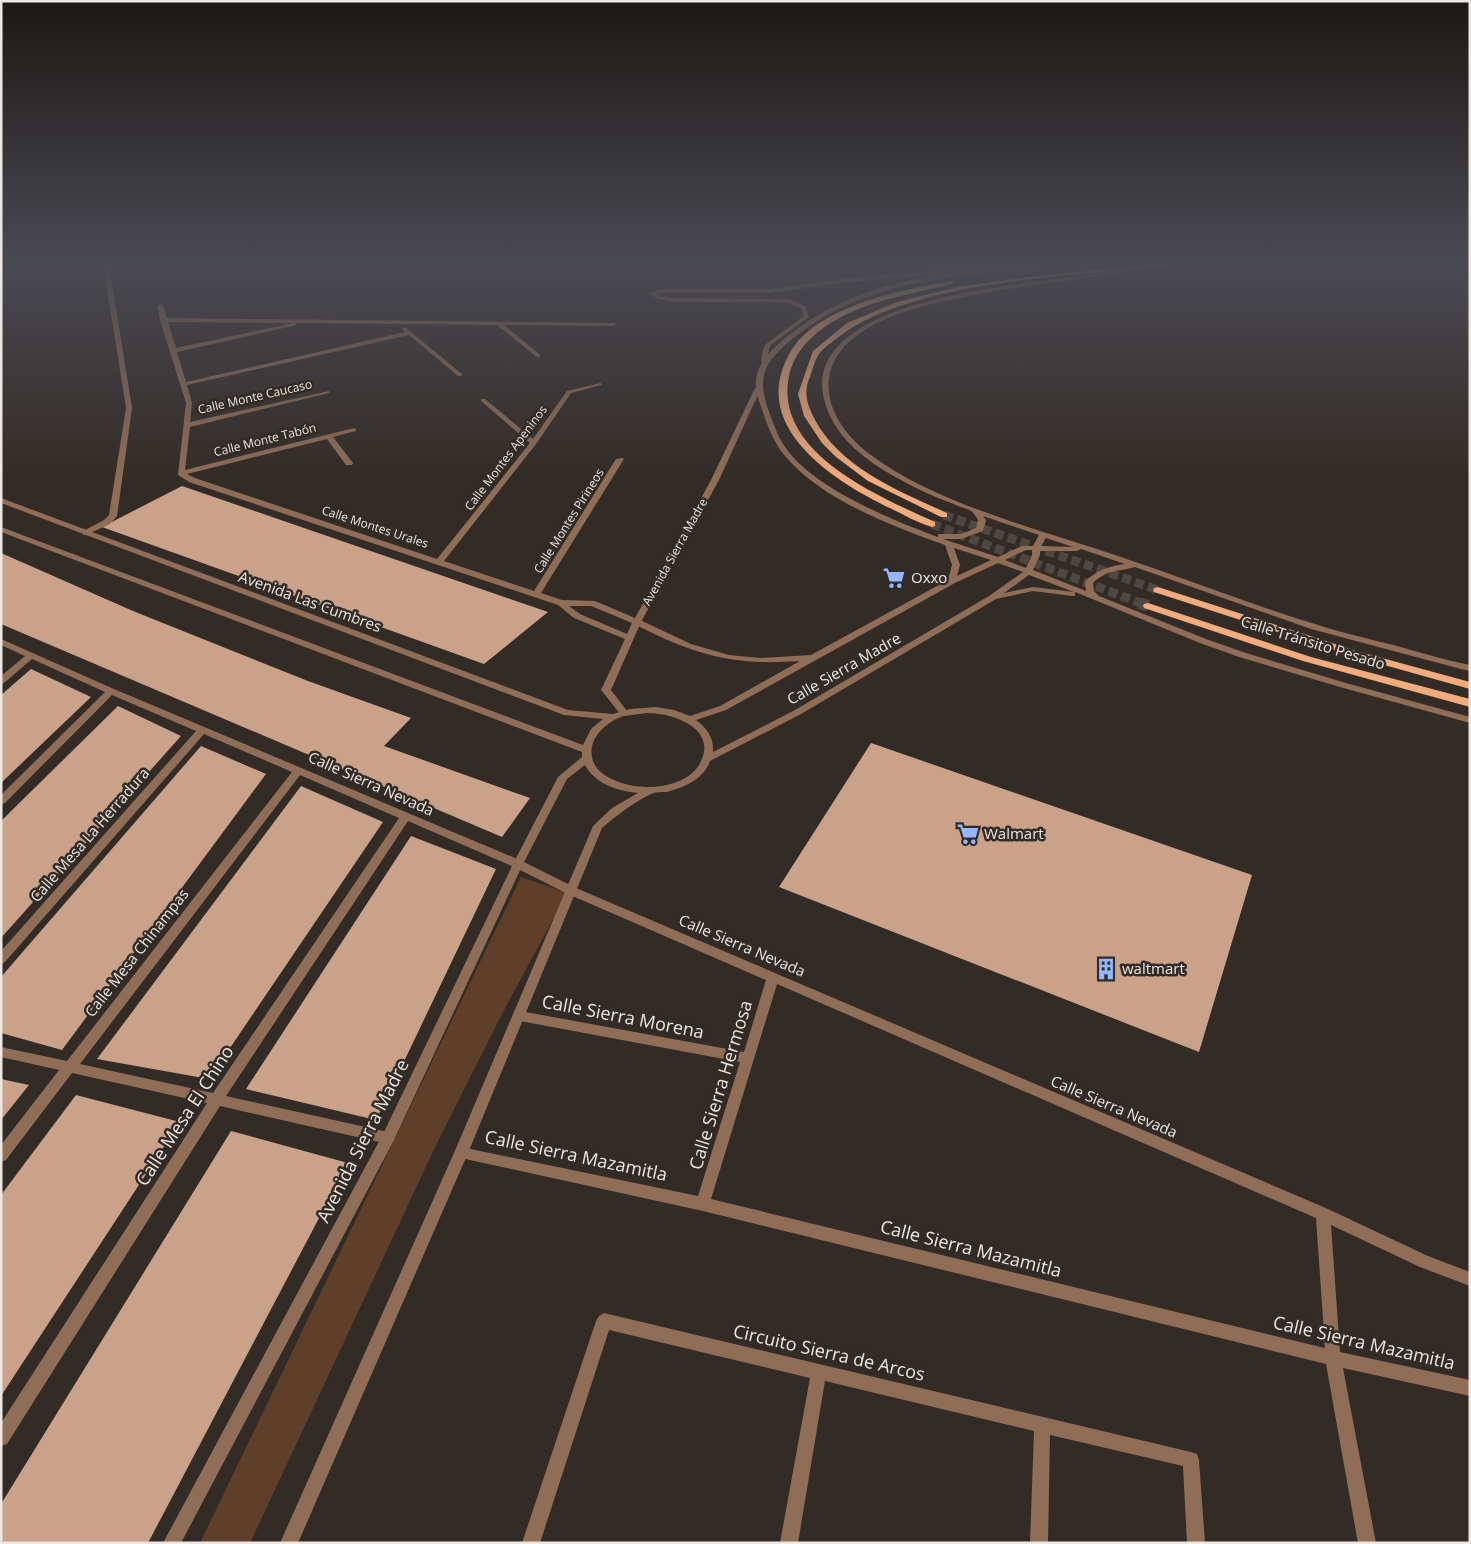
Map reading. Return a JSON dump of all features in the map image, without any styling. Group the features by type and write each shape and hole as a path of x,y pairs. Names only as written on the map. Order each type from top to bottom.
{"main road":[{"path":"809,336 790,356 782,383 784,408 794,430 810,450 855,486 932,524"},
{"path":"832,336 810,359 802,383 803,402 823,440 844,461 866,476 944,515"},
{"name":"Calle Tránsito Pesado","path":"1158,590 1356,654 1470,686"},
{"name":"Calle Tránsito Pesado","path":"1148,606 1307,659 1470,703"}],"street":[{"path":"86,533 107,522 113,516 129,408 118,336"},
{"path":"168,336 189,403 188,425 181,473"},
{"path":"172,351 242,336"},
{"path":"184,384 401,336"},
{"path":"413,336 460,375"},
{"path":"514,336 538,356"},
{"name":"Avenida Sierra Madre","path":"624,713 606,690 636,622 716,480 758,388 766,349 769,344 780,336"},
{"path":"764,362 792,336"},
{"path":"854,336 841,346 834,355 825,381 827,401 831,413 850,440 866,454 887,468 975,510 1315,627 1470,668"},
{"name":"Calle Montes Apeninos","path":"440,561 534,443 569,392 599,384"},
{"path":"758,388 768,418 786,453 826,487 876,515 949,544 1029,571 1206,642 1315,677 1470,720"},
{"name":"Calle Monte Caucaso","path":"188,425 327,392"},
{"path":"483,400 534,443"},
{"name":"Calle Monte Tabón","path":"181,473 354,430"},
{"path":"330,436 349,463"},
{"name":"Calle Montes Pirineos","path":"536,594 620,459"},
{"name":"Calle Montes Urales","path":"181,473 192,480 440,561 561,603 577,616 629,638"},
{"name":"Avenida Las Cumbres","path":"1,500 567,713 614,718"},
{"path":"923,533 953,538 966,536 980,529 982,520 975,510"},
{"path":"1,529 586,755 598,776 620,788 649,791 669,788 686,781 700,771 707,758 709,744 703,730 690,719 670,712 647,710 624,713 599,726 590,738 586,755"},
{"path":"992,598 1029,571 1036,555 1036,547 1044,534"},
{"path":"949,544 956,565 952,581"},
{"name":"Calle Sierra Madre","path":"690,719 723,708 952,581 1025,548 1091,550"},
{"path":"1097,599 1090,592 1089,582 1098,573 1110,568 1135,565"},
{"path":"992,598 1033,589 1051,590 1097,599"},
{"name":"Calle Sierra Madre","path":"707,758 798,712 992,598"},
{"name":"Calle Montes Urales","path":"561,603 592,603 622,614 669,639 724,657 761,660 816,657"},
{"name":"Calle Sierra Nevada","path":"1,642 111,692 299,770 405,818 518,864 572,891 1323,1214 1425,1262 1470,1280"},
{"path":"1,681 31,655"},
{"path":"1,801 111,692"},
{"name":"Calle Mesa La Herradura","path":"1,960 202,730"},
{"name":"Avenida Sierra Madre","path":"172,1543 388,1138 518,864 563,777 586,755"},
{"name":"Calle Mesa Chinampas","path":"1,1156 299,770"},
{"path":"288,1543 461,1153 598,826 616,811 649,791"},
{"name":"Calle Mesa El Chino","path":"1,1438 216,1099 405,818"},
{"name":"Calle Sierra Hermosa","path":"703,1204 773,977"},
{"name":"Calle Sierra Morena","path":"520,1016 749,1058"},
{"path":"1,1052 388,1138"},
{"name":"Calle Sierra Mazamitla","path":"461,1153 703,1204 1333,1358 1470,1388"},
{"path":"1323,1214 1333,1358 1367,1543"},
{"name":"Circuito Sierra de Arcos","path":"531,1543 604,1321 1191,1460 1196,1543"},
{"path":"788,1543 819,1371"},
{"path":"1039,1543 1042,1424"}],"shaded area":[{"path":"521,877 567,893 502,1014 437,1143 250,1543 200,1543"}],"building":[{"path":"182,486 548,612 484,664 102,527"},
{"path":"1,553 133,611 308,681 411,718 384,746 530,798 502,837 1,624"},
{"path":"31,669 91,697 1,783 1,695"},
{"path":"118,706 181,736 1,938 1,821"},
{"name":"waltmart","path":"871,743 1252,875 1199,1052 779,887"},
{"path":"201,746 266,774 62,1050 1,1033 1,977"},
{"path":"301,786 383,822 209,1079 97,1059"},
{"path":"411,836 496,869 376,1120 246,1089"},
{"path":"1,1079 29,1085 1,1120"},
{"path":"76,1095 180,1122 1,1396 1,1195"},
{"path":"231,1131 348,1163 148,1543 1,1543 1,1504"}],"tunnel":[{"path":"944,515 1158,590"},
{"path":"932,524 1143,604"},
{"path":"1139,603 1148,606"}],"place":[{"name":"Oxxo","path":"894,578"},
{"name":"Walmart","path":"968,834"},
{"name":"waltmart","path":"1106,969"}]}
